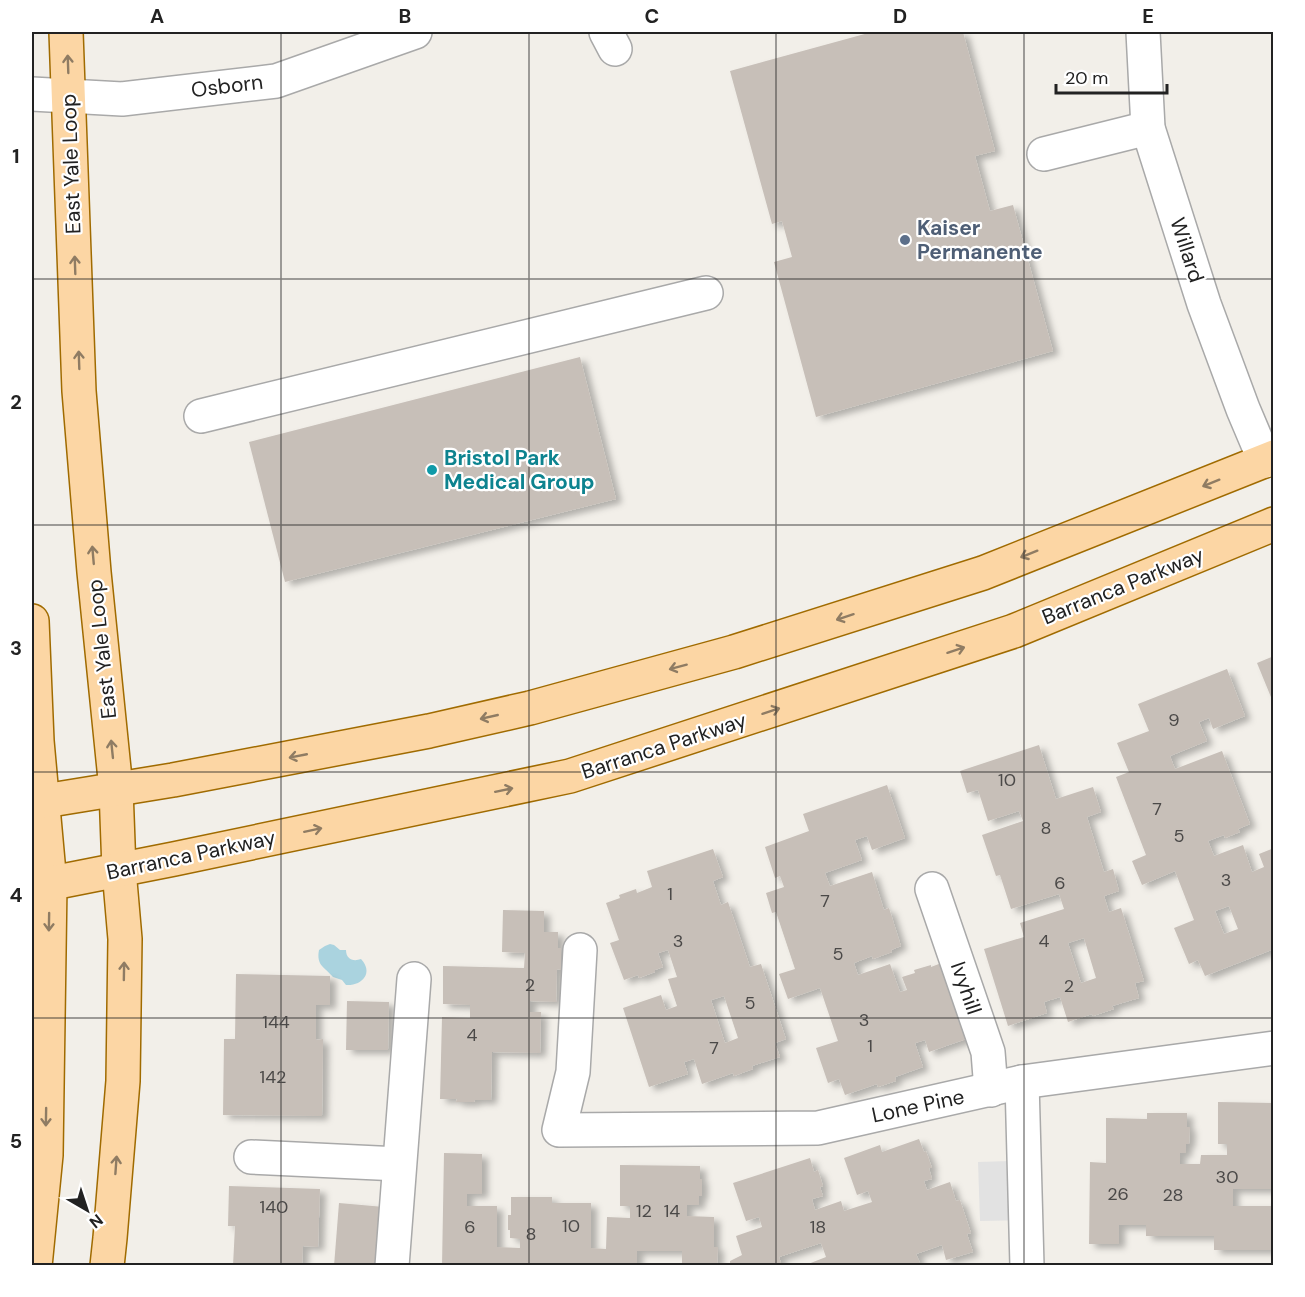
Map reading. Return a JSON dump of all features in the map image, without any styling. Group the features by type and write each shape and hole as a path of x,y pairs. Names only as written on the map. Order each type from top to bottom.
{"main road":[{"name":"East Yale Loop","path":"66,32 80,391 94,572 116,789 119,870 125,939 123,1081 107,1266"},
{"path":"38,802 172,780 429,731 530,708 734,652 982,573 1269,459"},
{"name":"Barranca Parkway","path":"41,885 570,776 1014,631 1274,524"},
{"path":"32,621 41,885 46,1155 35,1266"}],"street":[{"name":"Osborn","path":"32,94 122,99 276,81 415,32"},
{"name":"Willard","path":"1143,32 1148,128 1204,304 1244,409 1269,459"},
{"path":"1044,154 1148,128"},
{"path":"201,416 706,293"},
{"name":"Ivyhill","path":"932,889 988,1052 991,1090"},
{"name":"Lone Pine","path":"580,950 573,1072 559,1130 818,1128 1022,1082 1274,1048"},
{"path":"392,1266 414,980"},
{"path":"1022,1082 1027,1266"},
{"path":"251,1157 399,1164"}],"shaded area":[{"path":"1039,1160 1034,1220 980,1221 978,1162"}],"water":[{"path":"330,944 340,950 346,950 350,959 361,959 365,964 366,974 361,981 346,985 322,966 318,955 319,950"}],"building":[{"name":"Kaiser Permanente","path":"872,32 963,32 995,151 975,156 990,211 1013,205 1053,351 816,417 774,262 792,257 782,221 772,224 730,71"},
{"name":"Bristol Park Medical Group","path":"580,357 616,499 285,582 249,442"},
{"path":"1274,656 1274,702 1273,702 1257,663"},
{"path":"1227,669 1245,716 1213,729 1209,718 1199,722 1207,741 1170,756 1175,769 1222,751 1250,824 1238,829 1240,832 1208,841 1214,856 1243,845 1252,872 1264,867 1259,854 1274,848 1274,919 1271,920 1274,926 1274,949 1205,976 1198,960 1189,964 1174,928 1194,920 1175,871 1142,885 1132,861 1146,855 1116,777 1129,772 1117,743 1149,731 1138,704","holes":["1229,906 1238,929 1224,934 1215,911"]},
{"path":"1039,745 1056,799 1093,787 1101,812 1087,817 1104,872 1113,869 1119,891 1104,896 1109,912 1121,908 1144,981 1135,983 1139,998 1112,1006 1114,1009 1068,1022 1060,997 1044,1002 1047,1013 1008,1026 984,949 1024,937 1020,923 1064,909 1059,894 1011,909 1000,875 996,876 982,835 1023,821 1019,811 988,821 978,790 967,793 960,771","holes":["1084,938 1096,978 1081,983 1068,943"]},
{"path":"887,785 905,838 872,850 867,836 855,840 862,860 825,873 830,886 872,872 884,910 889,908 901,946 873,959 872,956 854,963 858,975 890,964 900,992 907,990 902,977 915,973 914,970 944,962 969,1038 929,1052 925,1040 915,1043 923,1067 895,1077 896,1081 878,1087 877,1084 845,1095 839,1079 828,1083 816,1048 838,1041 820,988 788,999 779,974 795,969 776,912 772,913 766,893 784,887 780,876 775,878 765,847 809,831 803,814"},
{"path":"713,849 723,877 713,881 721,905 728,902 750,967 761,964 786,1039 775,1043 780,1057 752,1066 753,1069 734,1076 733,1073 702,1084 694,1059 684,1062 688,1074 649,1087 623,1008 661,995 666,1010 677,1006 668,979 677,977 668,950 658,953 663,967 639,978 638,975 624,980 610,943 619,940 606,903 636,889 637,893 652,887 647,871","holes":["724,996 738,1038 725,1043 711,1000"]},
{"path":"503,910 544,911 544,932 558,932 561,970 557,969 556,1002 530,1001 530,1012 541,1012 540,1053 492,1052 491,1100 456,1102 457,1099 440,1099 442,1017 470,1018 470,1005 443,1004 443,966 524,968 525,953 502,952"},
{"path":"236,974 330,976 330,1005 316,1005 316,1040 323,1039 322,1116 223,1115 224,1039 235,1039"},
{"path":"347,1001 389,1002 388,1050 346,1050"},
{"path":"1218,1102 1274,1103 1274,1189 1233,1189 1233,1206 1274,1206 1274,1250 1214,1250 1214,1236 1146,1236 1146,1225 1119,1225 1119,1244 1089,1244 1090,1162 1106,1163 1106,1118 1147,1119 1147,1113 1187,1113 1187,1127 1190,1127 1189,1144 1186,1144 1186,1153 1180,1153 1180,1164 1200,1164 1201,1155 1227,1155 1227,1144 1218,1144"},
{"path":"919,1139 932,1168 929,1168 932,1179 924,1181 927,1190 950,1182 956,1201 960,1200 971,1233 967,1234 973,1252 946,1260 942,1245 916,1254 920,1263 913,1266 803,1266 826,1257 821,1243 779,1257 782,1266 730,1266 730,1261 742,1255 736,1236 762,1227 759,1217 746,1221 733,1183 810,1158 814,1172 818,1170 823,1186 820,1187 823,1196 812,1199 815,1210 841,1201 844,1211 872,1202 868,1191 857,1195 844,1158 880,1145 882,1152"},
{"path":"444,1153 482,1154 482,1194 467,1194 467,1206 497,1206 497,1247 520,1248 520,1239 510,1238 510,1230 508,1230 511,1197 552,1197 552,1203 591,1203 591,1248 606,1249 607,1217 630,1218 630,1206 620,1206 620,1165 700,1166 702,1196 699,1196 699,1205 687,1205 687,1216 714,1217 714,1247 718,1247 717,1266 682,1266 682,1251 637,1251 637,1266 442,1266"},
{"path":"229,1186 320,1189 318,1247 303,1246 302,1266 233,1266 235,1226 228,1226"},
{"path":"339,1203 384,1207 379,1266 334,1266"}],"place":[{"name":"Kaiser Permanente","path":"905,240"},
{"name":"Bristol Park Medical Group","path":"432,470"}]}
